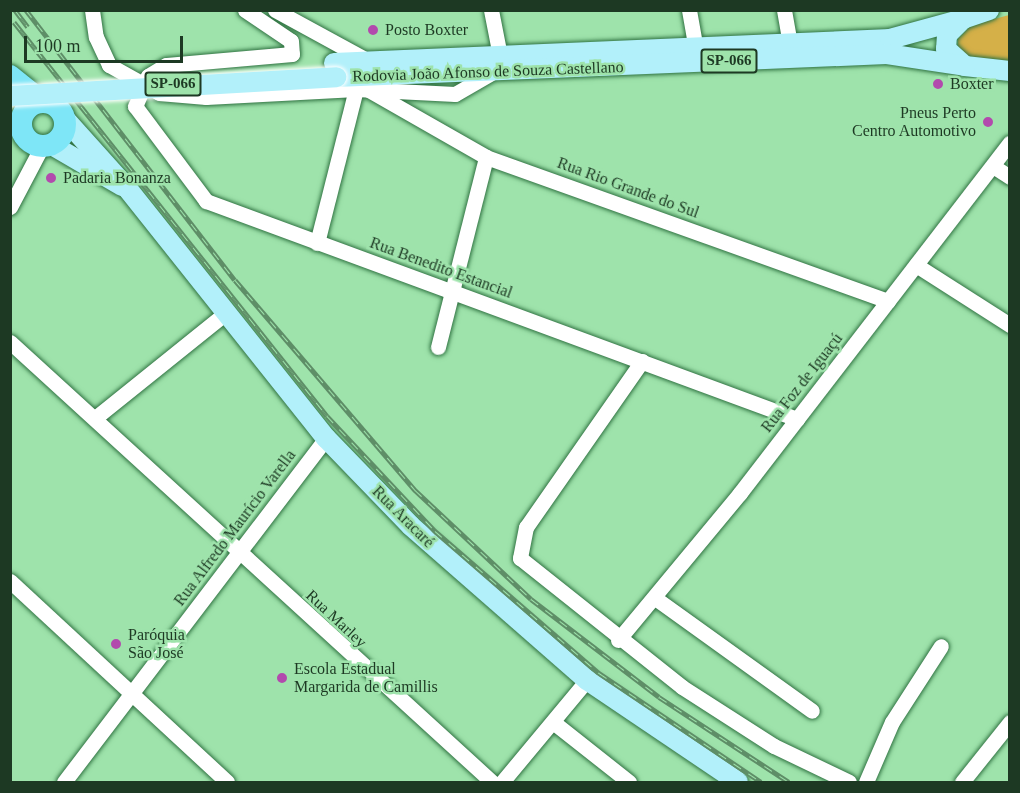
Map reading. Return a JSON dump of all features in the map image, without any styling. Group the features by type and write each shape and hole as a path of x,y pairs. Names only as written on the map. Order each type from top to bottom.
{"highway":[{"path":"10,76 41,101 57,105 65,119 64,132 32,141 22,115 41,101"}],"main road":[{"name":"SP-066","path":"967,15 989,10"},
{"name":"Rodovia João Afonso de Souza Castellano","path":"10,96 335,70 371,61 496,64 696,48 890,39 967,15"},
{"path":"965,66 950,56 945,42 967,15"},
{"name":"Rodovia João Afonso de Souza Castellano","path":"10,83 496,64 886,54 965,66"},
{"name":"SP-066","path":"965,66 1002,70"},
{"name":"Rua Aracaré","path":"65,119 127,188 326,438 446,560 587,680 738,783"},
{"name":"Rua Aracaré","path":"32,141 127,188"}],"street":[{"path":"92,10 96,38 109,65 159,93 191,96 361,89 455,94 496,64 491,10"},
{"path":"142,84 166,65 292,54 294,45 245,10"},
{"path":"275,10 317,38 371,61"},
{"path":"689,10 696,48"},
{"path":"784,10 790,44"},
{"path":"1002,70 1010,83"},
{"name":"Rua Benedito Estancial","path":"142,84 136,112 197,194 317,243 797,419"},
{"path":"317,243 361,89"},
{"name":"Rua Rio Grande do Sul","path":"361,89 486,158 888,302"},
{"path":"10,207 32,141"},
{"name":"Rua Foz de Iguaçú","path":"618,640 655,598 797,419 1010,143"},
{"path":"438,348 486,158"},
{"path":"993,166 1010,177"},
{"path":"916,265 1010,325"},
{"path":"95,418 227,312"},
{"name":"Rua Marley","path":"10,342 492,783"},
{"path":"642,361 526,528 520,558 618,640 737,724 849,783"},
{"name":"Rua Alfredo Maurício Varella","path":"64,783 133,694 237,552 326,438"},
{"path":"10,581 133,694 224,782"},
{"path":"655,598 812,711"},
{"path":"866,783 892,722 941,646"},
{"path":"502,783 587,680"},
{"path":"553,722 629,783"},
{"path":"962,783 1010,722"}],"shaded area":[{"path":"1009,15 1009,63 971,60 958,52 958,39 972,25"}],"railway":[{"path":"15,10 28,27"},
{"path":"26,10 235,280 415,490 531,599 659,697 789,782"},
{"path":"14,22 327,416 435,531 599,673 761,782"}],"place":[{"name":"Posto Boxter","path":"373,30"},
{"name":"Boxter","path":"938,84"},
{"name":"Pneus Perto Centro Automotivo","path":"988,122"},
{"name":"Padaria Bonanza","path":"51,178"},
{"name":"Paróquia São José","path":"116,644"},
{"name":"Escola Estadual Margarida de Camillis","path":"282,678"}]}
